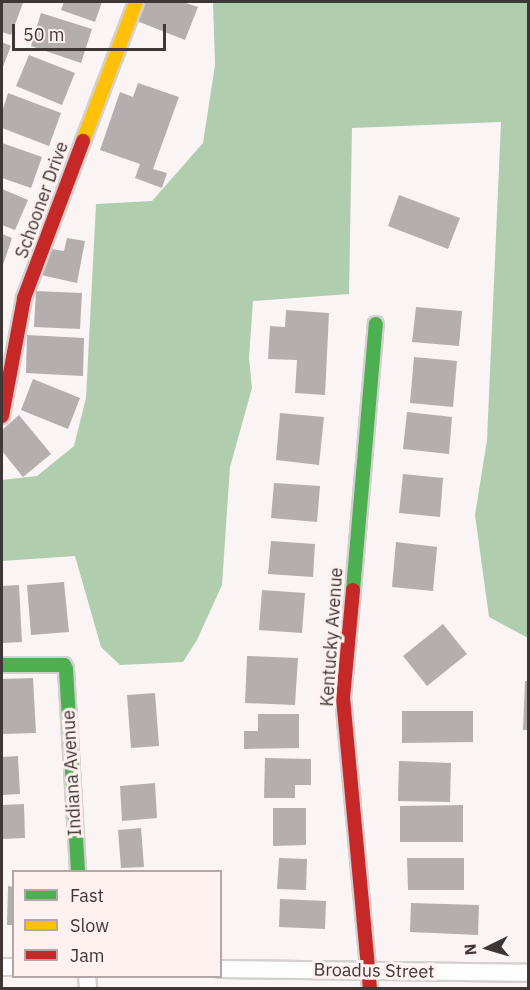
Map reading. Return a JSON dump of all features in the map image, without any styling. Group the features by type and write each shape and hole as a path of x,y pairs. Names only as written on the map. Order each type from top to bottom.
{"street":[{"name":"Schooner Drive","path":"2,416 24,298 136,2"},
{"name":"Kentucky Avenue","path":"370,988 343,698 376,324"},
{"name":"Indiana Avenue","path":"2,665 64,665 68,675 78,870"},
{"name":"Broadus Street","path":"222,969 528,973"}],"shaded area":[{"path":"213,2 528,2 528,638 489,617 475,515 487,440 501,122 352,128 349,294 253,301 249,358 252,388 230,467 222,585 197,640 183,662 120,665 101,647 75,556 2,561 2,480 37,476 74,446 86,398 96,204 152,201 203,143 215,65"}],"building":[{"path":"2,2 23,3 11,35 2,32"},
{"path":"64,2 102,2 95,22 61,10"},
{"path":"145,2 183,2 198,7 185,40 137,21"},
{"path":"41,13 92,29 81,63 31,46"},
{"path":"2,42 11,46 2,69"},
{"path":"29,55 75,73 62,105 16,86"},
{"path":"138,83 179,97 153,169 167,173 162,188 135,178 140,164 100,150 120,92 133,97"},
{"path":"8,93 61,113 49,146 2,128 2,112"},
{"path":"2,143 42,157 31,188 2,178"},
{"path":"2,189 28,200 15,230 2,225"},
{"path":"399,195 460,218 448,249 388,226"},
{"path":"2,234 12,238 2,268"},
{"path":"67,238 85,241 77,283 41,275 46,248 64,251"},
{"path":"36,291 82,293 80,329 34,327"},
{"path":"416,307 462,311 459,346 412,342"},
{"path":"286,310 329,313 325,395 295,393 297,360 268,359 270,326 285,327"},
{"path":"27,335 84,338 83,376 26,373"},
{"path":"414,357 457,361 453,407 410,403"},
{"path":"33,379 80,398 68,429 21,410"},
{"path":"407,412 452,417 449,454 403,449"},
{"path":"280,413 324,417 319,465 276,460"},
{"path":"19,415 51,454 23,477 2,451 2,430"},
{"path":"403,474 443,478 440,517 399,513"},
{"path":"274,483 320,486 317,522 271,518"},
{"path":"271,541 315,544 313,577 268,574"},
{"path":"396,542 437,547 433,591 392,587"},
{"path":"64,582 69,632 31,635 27,585"},
{"path":"19,585 22,642 2,643 2,586"},
{"path":"262,590 305,593 302,633 259,630"},
{"path":"443,624 467,654 427,686 403,656"},
{"path":"247,656 298,658 295,705 245,703"},
{"path":"33,678 36,733 2,734 2,679"},
{"path":"525,681 528,681 528,730 523,730"},
{"path":"155,693 159,746 131,748 127,695"},
{"path":"402,711 473,711 473,742 402,743"},
{"path":"258,714 299,714 299,748 244,749 244,731 258,731"},
{"path":"18,756 20,794 2,795 2,757"},
{"path":"265,758 311,759 311,785 295,785 295,798 264,798"},
{"path":"399,761 451,763 450,802 398,801"},
{"path":"155,783 157,818 122,821 120,786"},
{"path":"24,804 25,838 2,839 2,805"},
{"path":"463,805 463,842 400,842 400,806"},
{"path":"273,808 306,808 306,845 273,846"},
{"path":"141,828 144,867 121,868 118,830"},
{"path":"279,858 307,859 306,890 277,889"},
{"path":"407,858 464,858 464,890 408,890"},
{"path":"8,886 12,887 12,925 7,925"},
{"path":"280,899 326,901 325,929 279,927"},
{"path":"411,903 479,905 478,935 410,932"}],"traffic: fast":[{"path":"353,590 376,324"},
{"path":"2,665 64,665 66,669 78,870"}],"traffic: slow":[{"path":"83,141 136,2"}],"traffic: jam":[{"path":"2,416 24,298 83,141"},
{"path":"353,590 343,698 370,988"}]}
